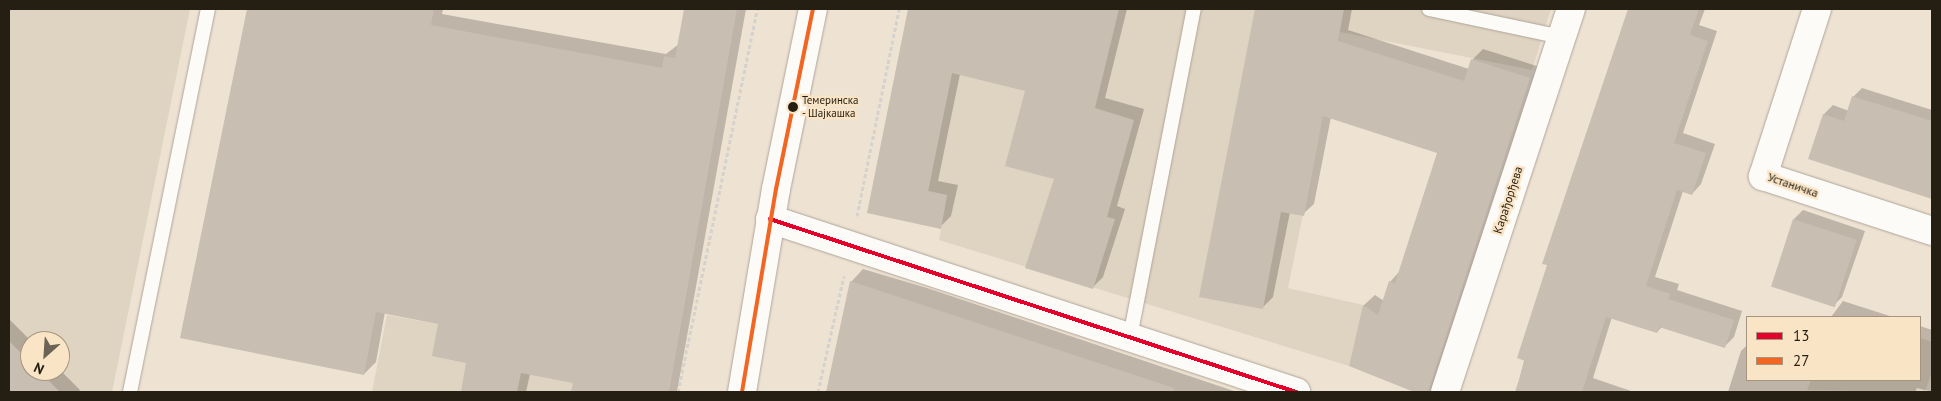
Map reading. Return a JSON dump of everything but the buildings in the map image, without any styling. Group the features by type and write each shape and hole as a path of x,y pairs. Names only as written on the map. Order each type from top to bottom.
{"street":[{"path":"742,392 770,220 813,9"},
{"name":"Карађорђева","path":"1445,392 1572,9"},
{"name":"Устаничка","path":"1817,9 1763,176 1932,231"},
{"path":"770,220 1296,392"}],"lane":[{"path":"130,392 208,9"},
{"path":"1130,337 1194,9"},
{"path":"1430,9 1562,37"}],"path":[{"path":"678,392 757,9"},
{"path":"818,392 851,247 899,9"}],"shaded area":[{"path":"9,9 190,9 112,392 9,392"},
{"path":"965,9 1551,9 1532,70 1340,32 1288,288 1363,305 1349,366 939,240 947,195 928,191"},
{"path":"387,315 673,366 669,392 372,392"},
{"path":"1921,338 1932,342 1932,371 1925,392 1807,390 1811,381 1921,381"}],"transit line":[{"name":"27","path":"742,392 776,189 813,9"},
{"name":"13","path":"770,219 1296,392"}],"place":[{"name":"Темеринска - Шајкашка","path":"793,107"}]}
